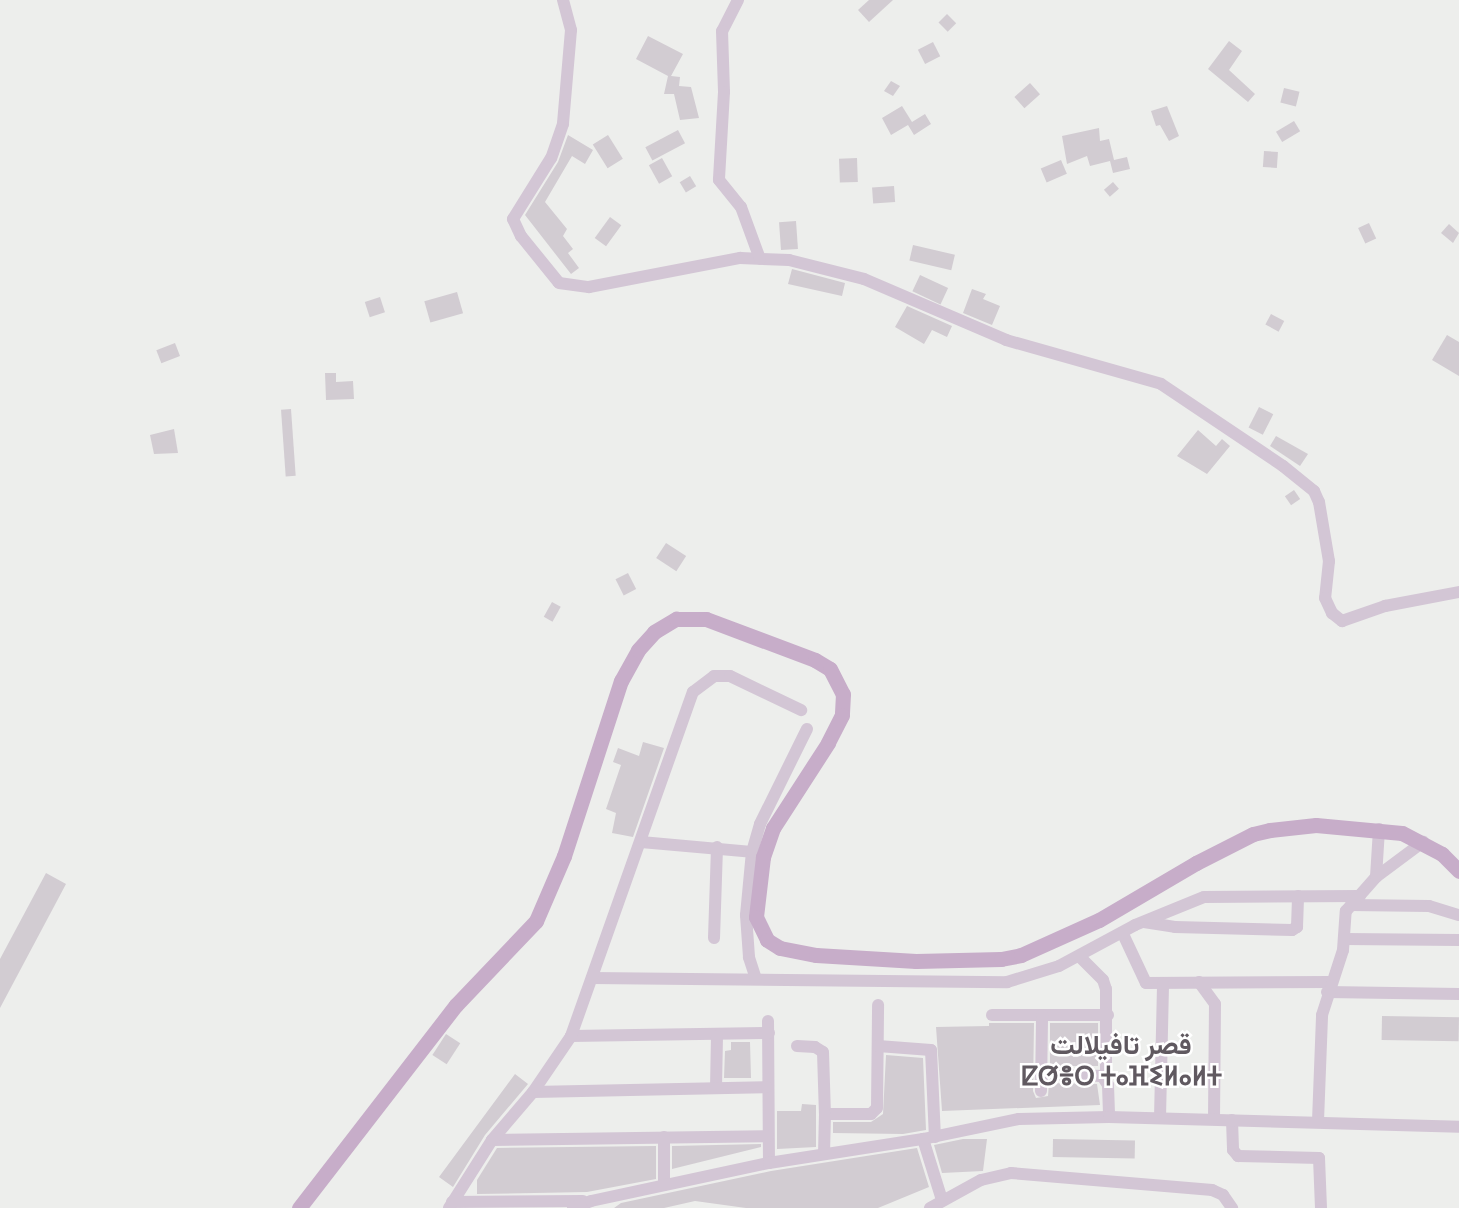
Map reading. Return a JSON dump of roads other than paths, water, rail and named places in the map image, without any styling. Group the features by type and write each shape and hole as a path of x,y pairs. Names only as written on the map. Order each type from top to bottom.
{"main road":[{"path":"299,1208 456,1005 536,921 564,856 625,673 654,632 676,620 706,619 815,660 830,669 843,694 842,714 828,743 772,828 763,857 758,924 767,940 780,948 874,959 1001,960 1037,948 1099,920 1253,834 1316,825 1379,829 1423,842 1459,871"}],"street":[{"path":"563,0 572,30 563,124 551,158 514,213 514,224 521,236 559,283 574,287 740,258 789,260 864,279 1006,340 1161,384 1283,466 1314,491 1326,524 1329,561 1325,598 1332,613 1342,621 1385,606 1459,592"},
{"path":"738,0 722,31 724,92 719,180 741,207 760,259"},
{"path":"450,1205 492,1140 533,1092 571,1036 693,692 702,682 714,676 730,676 801,710"},
{"path":"756,979 749,957 746,915 752,852 760,824 807,729"},
{"path":"1376,877 1379,829"},
{"path":"641,842 717,847 752,852"},
{"path":"1318,1121 1320,1034 1329,987 1344,939 1344,920 1355,901 1376,877 1423,842"},
{"path":"714,938 717,847"},
{"path":"592,978 1007,982 1079,956 1144,922 1204,897 1298,896 1429,906 1459,915"},
{"path":"1144,922 1176,927 1292,930 1298,927 1298,896"},
{"path":"1123,934 1143,982 1200,982 1459,994"},
{"path":"1344,939 1459,940"},
{"path":"1079,956 1103,980 1108,1015 1106,1079 1109,1117"},
{"path":"1200,982 1215,1004 1214,1119"},
{"path":"1160,1118 1163,983"},
{"path":"825,1114 874,1112 878,1005"},
{"path":"992,1015 1108,1015"},
{"path":"1041,1015 1041,1091"},
{"path":"571,1036 717,1036 769,1027 766,1086 769,1163"},
{"path":"716,1088 717,1036"},
{"path":"797,1046 815,1047 823,1052 824,1154"},
{"path":"878,1046 931,1050 929,1138 942,1200"},
{"path":"1041,1074 1094,1073 1106,1079"},
{"path":"533,1092 766,1086"},
{"path":"573,1208 591,1201 769,1163 929,1138 1019,1119 1109,1117 1318,1121 1459,1127"},
{"path":"1232,1120 1233,1150 1238,1156 1319,1158 1321,1208"},
{"path":"492,1140 768,1136"},
{"path":"664,1137 664,1185"},
{"path":"930,1208 996,1174 1041,1173 1212,1190 1223,1195 1232,1208"},
{"path":"450,1205 591,1201"}],"district":[{"name":"قصر تافيلالت ⵇⵚⴻⵔ ⵜⴰⴼⵉⵍⴰⵍⵜ","path":"1121,1058"}]}
